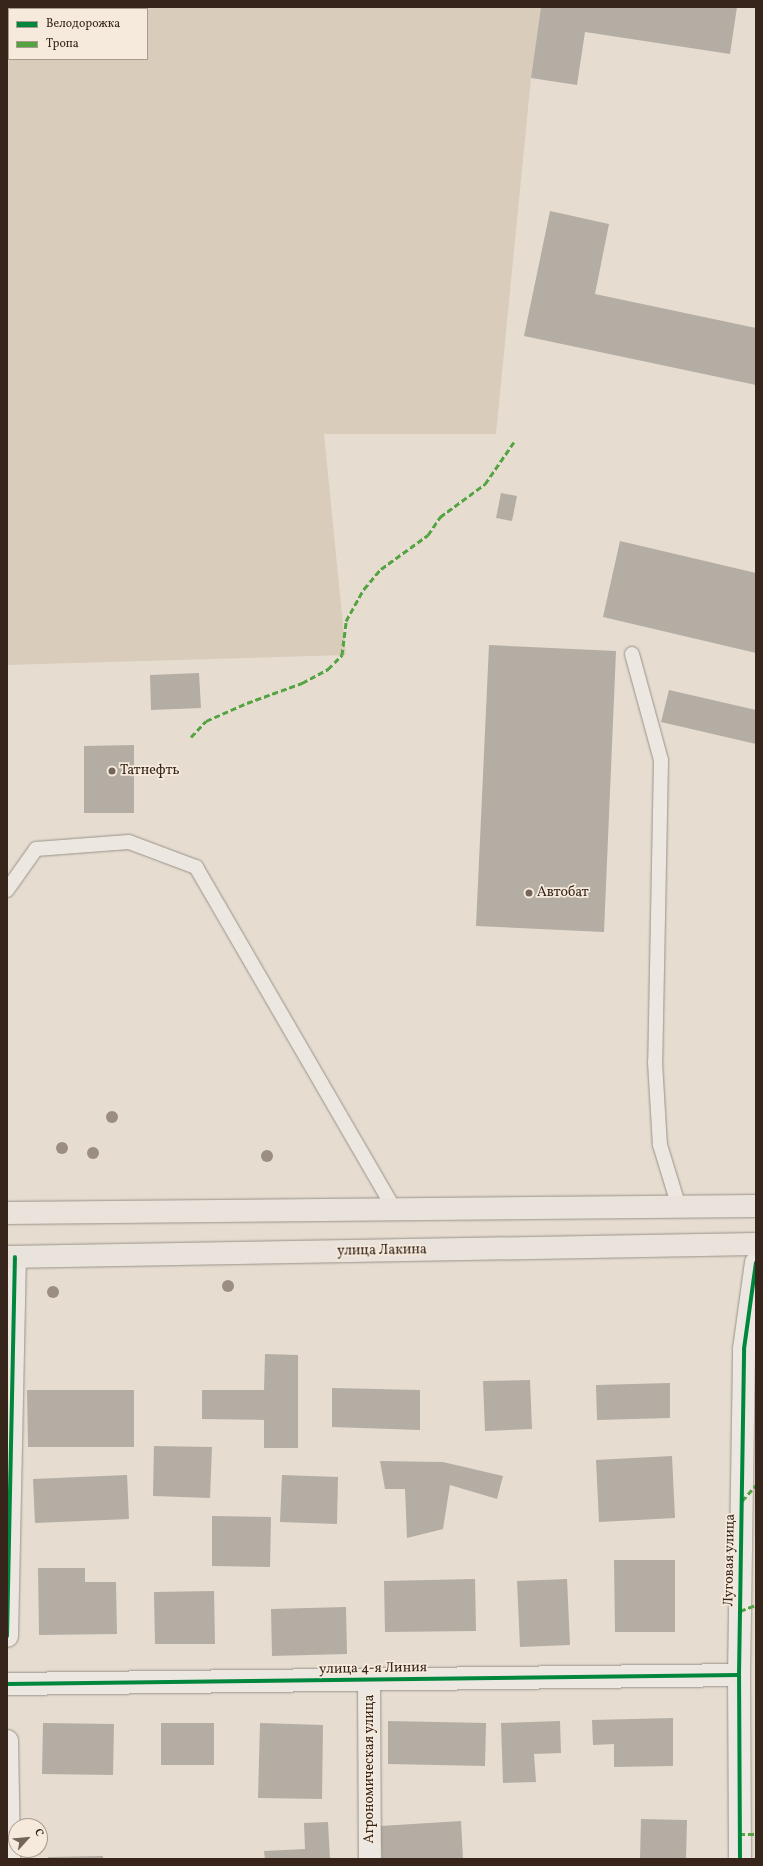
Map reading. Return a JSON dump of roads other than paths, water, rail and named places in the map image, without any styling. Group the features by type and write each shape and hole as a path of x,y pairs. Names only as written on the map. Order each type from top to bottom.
{"highway":[{"path":"7,1213 756,1206"},
{"name":"улица Лакина","path":"11,1257 756,1244"}],"street":[{"path":"7,1636 11,1257"},
{"name":"Луговая улица","path":"740,1859 739,1675 744,1349 756,1263"},
{"name":"улица 4-я Линия","path":"7,1684 739,1675"},
{"name":"Агрономическая улица","path":"369,1680 370,1859"},
{"path":"7,1741 9,1859"}],"lane":[{"path":"632,654 661,760 659,963 656,1062 660,1146 679,1207"},
{"path":"7,890 36,850 129,842 196,867 394,1209"}],"place":[{"name":"Татнефть","path":"112,771"},
{"name":"Автобат","path":"529,893"}]}
